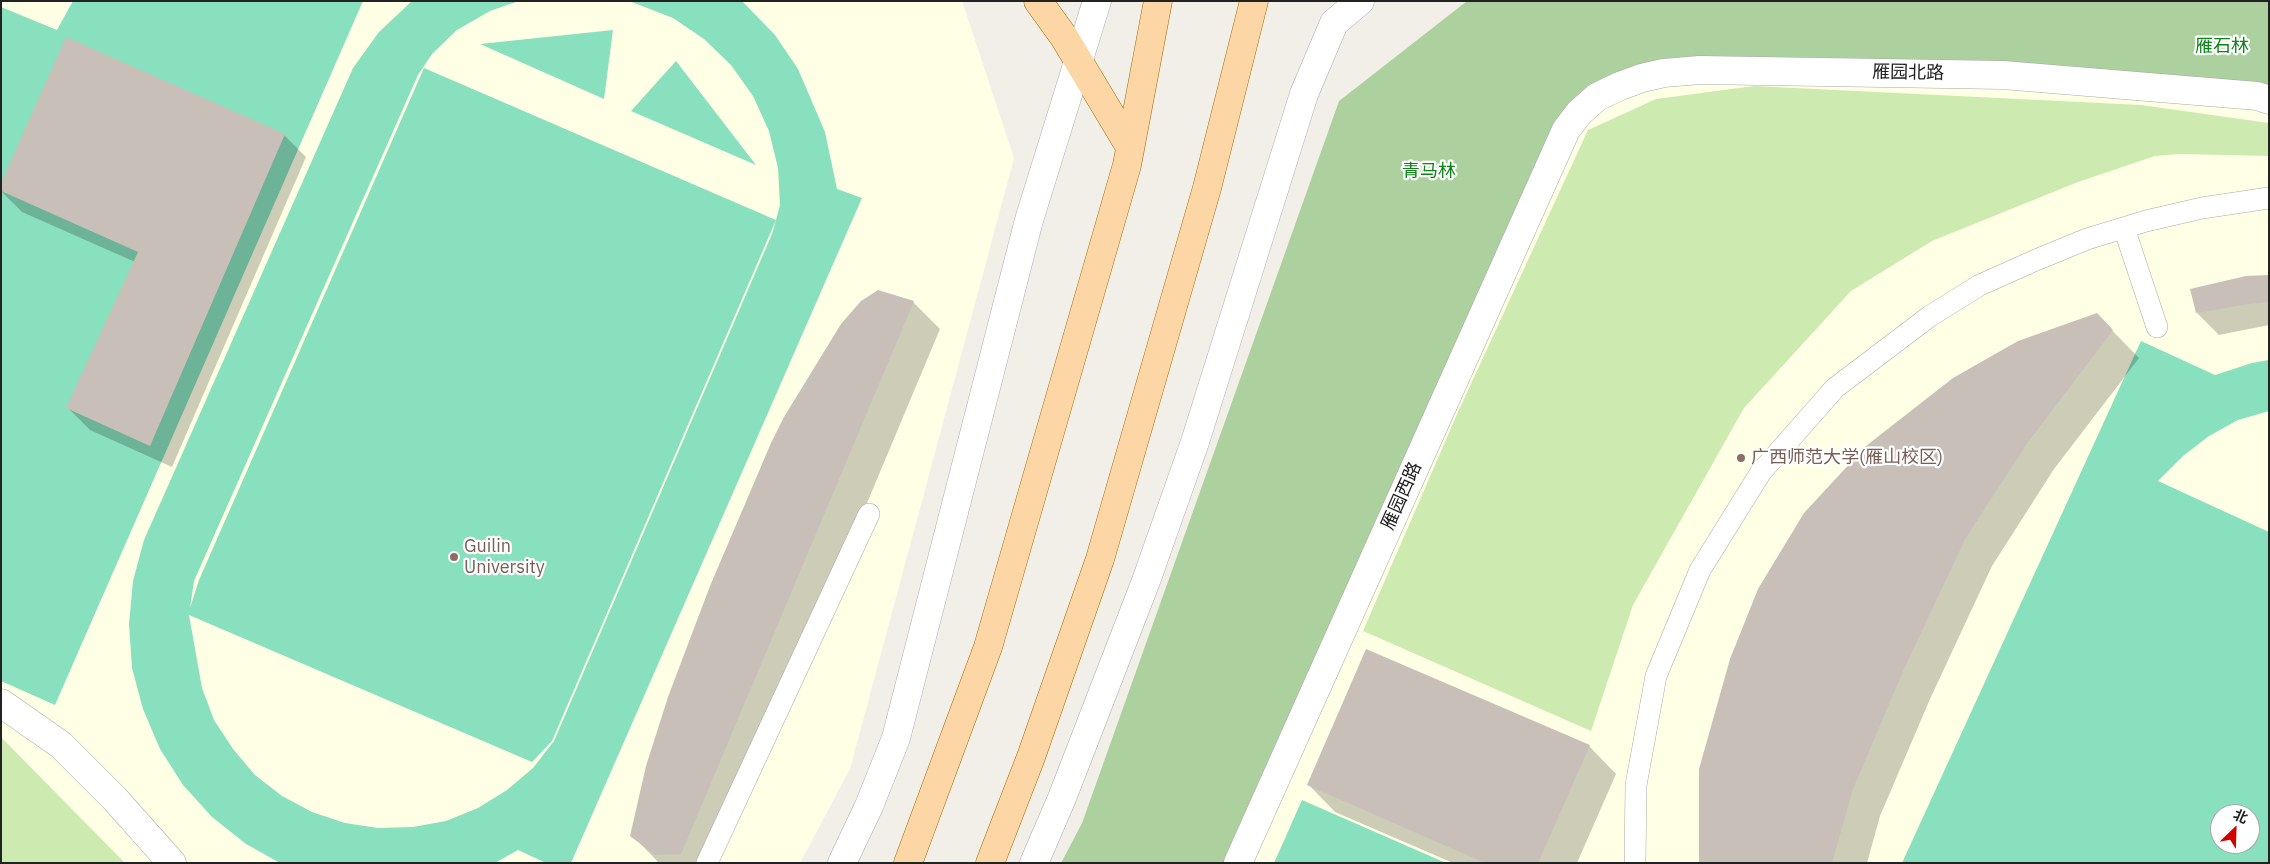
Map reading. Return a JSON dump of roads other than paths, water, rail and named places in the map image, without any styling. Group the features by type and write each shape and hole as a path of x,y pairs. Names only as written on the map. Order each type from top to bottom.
{"main road":[{"path":"1038,1 1064,37 1130,147"},
{"path":"908,863 988,647 1127,165 1158,1"},
{"path":"990,863 1031,758 1100,559 1207,188 1254,1"}],"street":[{"path":"842,863 869,806 896,738 1029,220 1097,1"},
{"path":"1034,863 1062,798 1150,572 1195,442 1304,94 1334,23 1360,1"},
{"name":"雁园北路","path":"1566,130 1579,113 1597,97 1620,86 1664,73 1700,70 2003,75 2257,96 2269,100"},
{"name":"雁园西路","path":"1238,863 1566,130"},
{"path":"1,703 61,745 116,799 172,863"}],"lane":[{"path":"1635,863 1636,785 1656,676 1700,570 1761,472 1835,388 1930,316 1980,285 2087,239 2202,208 2269,198"},
{"path":"2124,228 2156,327"},
{"path":"707,863 869,514"}],"place":[{"name":"广西师范大学(雁山校区)","path":"1741,458"},
{"name":"Guilin University","path":"454,557"}],"park label":[{"name":"雁石林","path":"2222,47"},
{"name":"青马林","path":"1429,172"}]}
